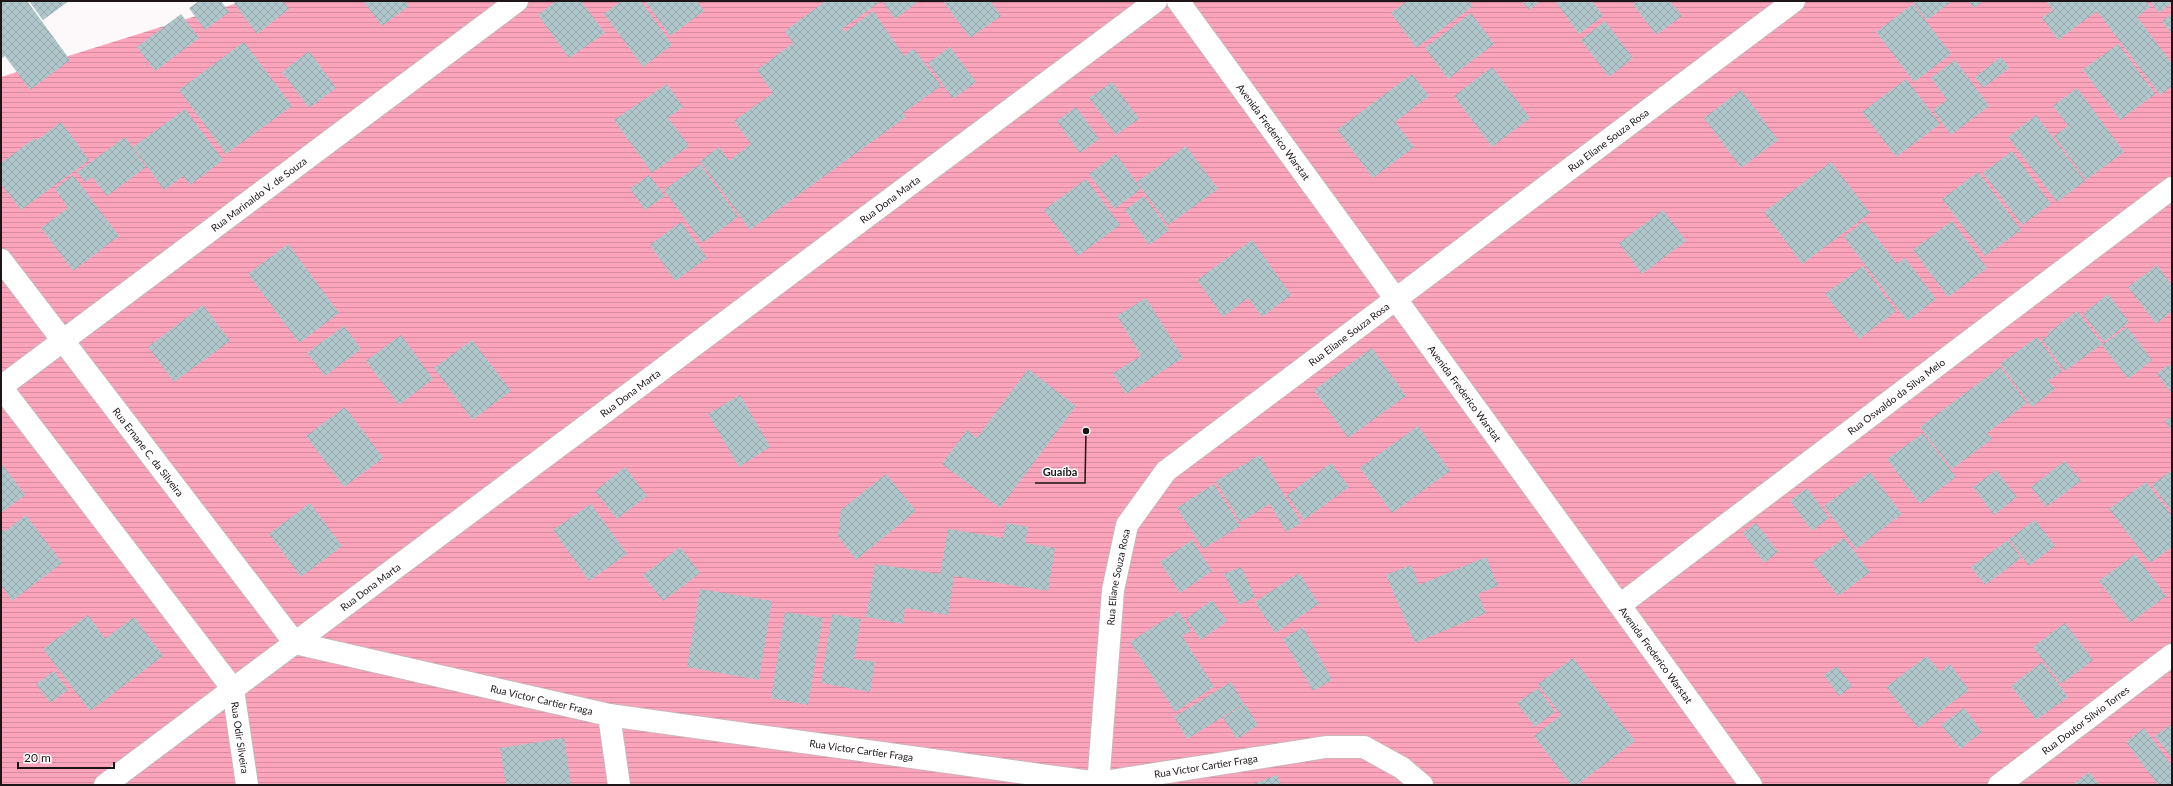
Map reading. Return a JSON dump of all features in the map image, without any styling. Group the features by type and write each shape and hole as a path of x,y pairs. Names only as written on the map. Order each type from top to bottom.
{"street":[{"name":"Rua Marinaldo V. de Souza","path":"1,387 517,1"},
{"name":"Rua Dona Marta","path":"105,785 1156,1"},
{"name":"Avenida Frederico Warstat","path":"1178,1 1752,785"},
{"name":"Rua Eliane Souza Rosa","path":"1098,784 1113,590 1127,525 1166,472 1794,1"},
{"name":"Rua Oswaldo da Silva Melo","path":"1620,605 2172,188"},
{"name":"Rua Ernane C. da Silveira","path":"1,260 294,643"},
{"path":"1,387 233,689"},
{"name":"Rua Victor Cartier Fraga","path":"294,643 609,714 1098,784 1326,747 1364,747 1402,768 1422,785"},
{"name":"Rua Doutor Sílvio Torres","path":"1999,785 2172,655"},
{"name":"Rua Odir Silveira","path":"233,689 247,785"},
{"path":"609,714 619,785"}],"shaded area":[{"path":"244,1 2172,1 2172,785 1,785 1,77"}],"building":[{"path":"1,1 27,1 70,60 30,90 5,56 1,59"},
{"path":"29,1 69,1 43,20"},
{"path":"199,1 221,1 229,12 205,30 189,8"},
{"path":"236,1 283,1 289,9 257,34 234,3"},
{"path":"363,1 405,1 409,6 382,26"},
{"path":"556,1 581,1 605,33 569,58 538,15"},
{"path":"621,1 641,1 672,45 643,67 604,14"},
{"path":"645,1 697,1 704,11 670,36"},
{"path":"822,1 881,1 842,29 845,32 873,11 904,56 914,49 941,86 903,113 906,117 750,230 700,161 719,147 729,161 751,144 734,121 773,93 757,70 793,43 785,31 823,3"},
{"path":"882,1 919,1 895,19"},
{"path":"943,1 990,1 1001,16 970,38"},
{"path":"1407,1 1469,1 1473,6 1416,48 1391,13"},
{"path":"1522,1 1541,1 1529,10"},
{"path":"1555,1 1592,1 1603,16 1579,34"},
{"path":"1637,1 1670,1 1682,16 1656,35 1633,4"},
{"path":"1912,1 1950,1 1951,2 1927,20"},
{"path":"1968,1 1984,1 1974,8"},
{"path":"2046,1 2146,1 2150,7 2137,17 2172,64 2172,86 2160,95 2097,11 2058,40 2042,18 2053,10"},
{"path":"2150,1 2172,1 2172,3 2159,13"},
{"path":"1913,4 1951,54 1914,82 1876,32"},
{"path":"1471,13 1494,44 1448,79 1425,48"},
{"path":"181,14 199,38 155,71 137,47"},
{"path":"2172,14 2172,35 2162,21"},
{"path":"1605,21 1633,58 1609,77 1581,40"},
{"path":"244,42 292,106 226,154 179,90"},
{"path":"2118,44 2155,94 2120,120 2083,70"},
{"path":"950,47 976,82 953,99 928,63"},
{"path":"309,51 336,88 309,108 282,72"},
{"path":"2001,57 2009,68 1983,88 1975,77"},
{"path":"1955,60 1989,106 1951,135 1933,110 1947,100 1931,78"},
{"path":"1492,67 1530,118 1492,147 1454,96"},
{"path":"1412,74 1429,96 1395,122 1414,147 1373,178 1337,130"},
{"path":"1906,79 1940,124 1896,157 1862,112"},
{"path":"1112,82 1139,119 1116,135 1089,98"},
{"path":"667,84 683,107 668,118 689,146 652,173 614,120"},
{"path":"2077,88 2124,152 2086,180 2054,136 2068,126 2053,106"},
{"path":"1741,90 1778,140 1741,168 1704,118"},
{"path":"1076,107 1099,139 1080,153 1057,121"},
{"path":"185,109 223,160 190,185 183,176 164,190 133,147"},
{"path":"2036,115 2085,181 2057,202 2008,137"},
{"path":"61,122 89,160 21,210 1,184 1,163 35,138 36,141"},
{"path":"125,137 146,167 107,196 92,177 85,182 77,172"},
{"path":"1186,146 1218,189 1168,225 1137,182"},
{"path":"2012,151 2051,204 2022,225 1983,173"},
{"path":"1116,154 1141,189 1114,209 1089,174"},
{"path":"1831,162 1870,213 1802,264 1764,212"},
{"path":"700,164 738,217 702,243 664,190"},
{"path":"1978,172 2021,230 1985,256 1942,199"},
{"path":"73,175 119,236 73,271 41,228 68,208 55,189"},
{"path":"649,175 665,196 645,210 630,189"},
{"path":"1086,179 1120,225 1078,256 1044,210"},
{"path":"1144,196 1169,230 1149,245 1125,210"},
{"path":"1663,210 1686,241 1642,274 1619,243"},
{"path":"1864,221 1897,264 1905,258 1936,299 1907,321 1844,237"},
{"path":"1952,221 1987,268 1948,297 1913,250"},
{"path":"681,222 707,258 675,281 650,245"},
{"path":"1252,240 1291,295 1262,317 1248,298 1223,317 1197,280"},
{"path":"288,244 339,313 299,343 248,274"},
{"path":"2157,265 2172,286 2172,311 2156,324 2128,287"},
{"path":"1863,266 1896,311 1859,339 1825,294"},
{"path":"2108,294 2129,322 2104,342 2083,314"},
{"path":"1146,298 1183,358 1126,394 1113,373 1141,356 1117,316"},
{"path":"203,305 230,341 174,382 148,347"},
{"path":"2077,311 2102,344 2065,371 2042,340 2049,335 2047,334"},
{"path":"344,326 361,349 325,376 307,353"},
{"path":"2127,327 2152,360 2128,379 2102,345"},
{"path":"401,335 433,379 399,405 366,361"},
{"path":"2037,337 2062,371 2048,381 2055,389 2032,407 2000,364"},
{"path":"472,340 511,391 472,420 434,368"},
{"path":"1372,348 1406,396 1348,438 1314,390"},
{"path":"2169,364 2172,368 2172,394 2157,374"},
{"path":"2000,367 2027,403 1987,433 1992,439 1952,469 1920,427"},
{"path":"1028,369 1076,406 1000,508 942,464 967,430 977,438"},
{"path":"740,395 770,447 739,467 708,414"},
{"path":"345,407 383,458 344,487 306,436"},
{"path":"2172,416 2172,431 2165,421"},
{"path":"1418,426 1450,471 1392,513 1360,468"},
{"path":"1923,433 1956,477 1920,504 1887,459"},
{"path":"1260,455 1301,523 1286,532 1270,504 1240,522 1216,481"},
{"path":"2065,461 2081,481 2046,507 2031,487"},
{"path":"1,463 25,495 1,513"},
{"path":"1331,463 1349,487 1304,520 1287,495"},
{"path":"625,467 647,496 617,519 595,491"},
{"path":"1996,470 2017,497 1994,515 1973,487"},
{"path":"2172,470 2172,512 2152,485"},
{"path":"1870,472 1902,514 1856,549 1824,506"},
{"path":"886,474 916,511 856,560 838,536 841,510"},
{"path":"2146,482 2172,516 2172,547 2150,563 2109,509"},
{"path":"1214,484 1240,526 1203,549 1177,508"},
{"path":"1807,488 1829,518 1812,531 1790,501"},
{"path":"310,503 342,546 301,577 269,534"},
{"path":"591,504 627,554 589,581 553,530"},
{"path":"26,515 62,563 12,601 1,585 1,528 4,532"},
{"path":"2035,520 2055,546 2029,566 2009,539"},
{"path":"1006,523 1028,527 1025,543 1055,548 1048,591 954,576 948,615 905,608 903,624 866,617 875,564 940,574 948,529 1003,538"},
{"path":"1756,523 1778,552 1764,563 1743,533"},
{"path":"1844,538 1870,572 1838,596 1812,562"},
{"path":"1192,540 1212,571 1180,593 1160,562"},
{"path":"2008,540 2021,558 1985,585 1971,567"},
{"path":"680,547 700,573 663,601 643,575"},
{"path":"2135,554 2166,596 2130,623 2099,581"},
{"path":"1486,557 1498,586 1478,594 1486,613 1415,643 1386,575 1411,565 1419,585"},
{"path":"1241,567 1255,597 1239,605 1224,574"},
{"path":"1299,573 1319,604 1275,633 1255,602"},
{"path":"700,589 772,601 759,680 687,667"},
{"path":"1212,600 1227,621 1201,640 1186,619"},
{"path":"1178,611 1191,631 1182,636 1214,687 1175,712 1130,642"},
{"path":"785,612 823,618 808,705 771,698"},
{"path":"832,614 861,619 854,659 875,662 870,692 821,683"},
{"path":"88,615 105,639 134,617 163,656 90,711 43,649"},
{"path":"2065,623 2093,660 2061,684 2033,647"},
{"path":"1303,627 1332,680 1313,691 1283,639"},
{"path":"1927,656 1940,672 1950,664 1969,690 1918,728 1886,687"},
{"path":"1573,658 1635,741 1577,785 1571,785 1534,736 1561,715 1538,684"},
{"path":"2042,662 2068,697 2036,720 2011,686"},
{"path":"1837,666 1852,686 1839,696 1824,675"},
{"path":"54,671 68,690 50,703 36,684"},
{"path":"1231,682 1244,704 1187,739 1174,717"},
{"path":"1538,688 1555,712 1535,727 1517,703"},
{"path":"1245,704 1258,725 1237,739 1223,718"},
{"path":"1964,708 1982,732 1960,749 1941,725"},
{"path":"2172,724 2172,758 2155,736"},
{"path":"2144,728 2172,766 2172,785 2158,785 2126,742"},
{"path":"564,738 571,785 506,785 500,748"},
{"path":"2089,772 2099,785 2072,785"},
{"path":"1277,775 1281,785 1251,785"}],"place":[{"name":"Guaíba","path":"1086,431"}]}
